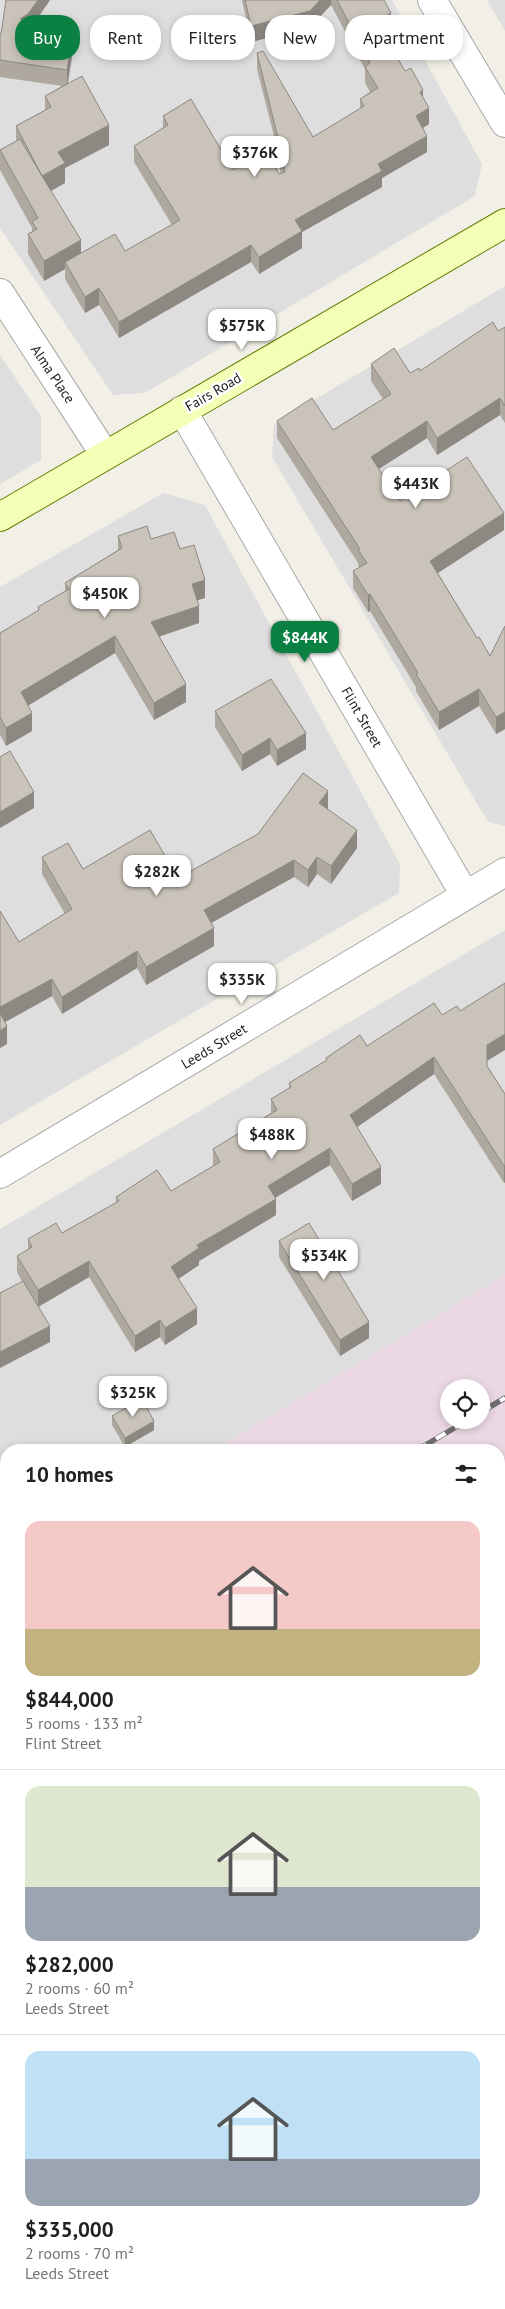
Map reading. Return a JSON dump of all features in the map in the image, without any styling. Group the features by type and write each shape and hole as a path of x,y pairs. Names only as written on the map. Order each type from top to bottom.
{"street":[{"path":"432,0 505,123"},
{"name":"Fairs Road","path":"0,516 505,223"},
{"name":"Alma Place","path":"0,293 105,455"},
{"name":"Flint Street","path":"182,410 465,896"},
{"name":"Leeds Street","path":"0,1174 505,872"}],"shaded area":[{"path":"0,0 392,0 400,15 345,15 345,60 425,60 482,164 475,196 145,393 113,395 0,228"},
{"path":"487,0 505,0 505,31"},
{"path":"505,286 505,826 488,822 272,457 274,424"},
{"path":"0,355 41,416 41,460 0,484"},
{"path":"163,493 205,505 400,864 399,893 0,1125 0,587"},
{"path":"505,930 505,1275 225,1444 0,1444 0,1229"},
{"path":"505,1275 505,1444 225,1444"}],"building":[{"path":"6,0 38,0 28,14 15,15 15,60 69,60 67,70 0,60 1,34"},
{"path":"245,0 320,0 310,11 294,15 265,15 265,22 255,25 255,15 248,15"},
{"path":"337,0 384,0 391,13 387,15 345,15"},
{"path":"263,51 265,60 268,60 313,137 364,106 360,99 378,88 365,67 370,63 368,60 399,60 405,71 411,68 423,90 420,92 429,108 416,116 427,136 378,164 382,171 295,220 302,231 259,257 251,245 119,322 99,288 85,297 65,262 115,234 125,251 180,220 134,146 168,125 163,116 191,99 233,170 266,150 279,174 285,172 257,53"},
{"path":"82,76 109,125 58,152 65,163 42,176 16,126 51,107 45,96"},
{"path":"20,139 81,240 44,261 28,234 37,229 32,222 38,218 0,150"},
{"path":"493,322 498,331 505,327 505,406 500,398 437,438 427,421 371,457 400,501 467,457 504,513 430,561 490,656 505,626 505,712 496,717 479,689 439,712 416,674 418,673 370,594 368,595 353,571 367,563 358,550 360,549 277,421 312,398 333,430 391,394 371,364 394,348 410,373 419,368 420,371"},
{"path":"147,526 151,539 174,532 180,549 194,545 205,580 192,584 199,606 151,622 186,684 154,703 115,636 21,692 32,713 6,728 0,717 0,633 39,610 38,607 69,589 65,583 122,548 118,536"},
{"path":"271,679 306,733 277,750 270,738 242,755 215,711"},
{"path":"10,751 34,792 0,812 0,757"},
{"path":"303,773 328,791 319,803 357,830 331,866 317,857 308,870 294,860 204,910 214,928 146,967 137,951 62,997 52,979 0,1007 0,911 19,942 72,909 42,857 68,843 83,869 150,830 178,878 258,834"},
{"path":"505,983 505,1034 487,1045 487,1066 505,1094 504,1166 434,1057 350,1115 381,1167 352,1184 330,1148 268,1186 276,1199 197,1245 199,1248 171,1267 197,1308 165,1328 160,1320 135,1336 89,1261 38,1290 17,1256 32,1247 28,1239 56,1223 62,1233 119,1201 116,1197 157,1170 171,1191 220,1162 213,1149 277,1110 271,1099 291,1087 289,1083 327,1060 326,1058 360,1035 367,1046 434,1003 442,1015 457,1006 460,1011"},
{"path":"0,1013 7,1026 0,1031"},
{"path":"309,1223 369,1322 340,1340 279,1241"},
{"path":"23,1281 50,1326 0,1352 0,1293"},
{"path":"142,1399 154,1421 125,1438 112,1416"}],"railway":[{"path":"490,1407 505,1398"},
{"path":"427,1444 453,1429"}]}
